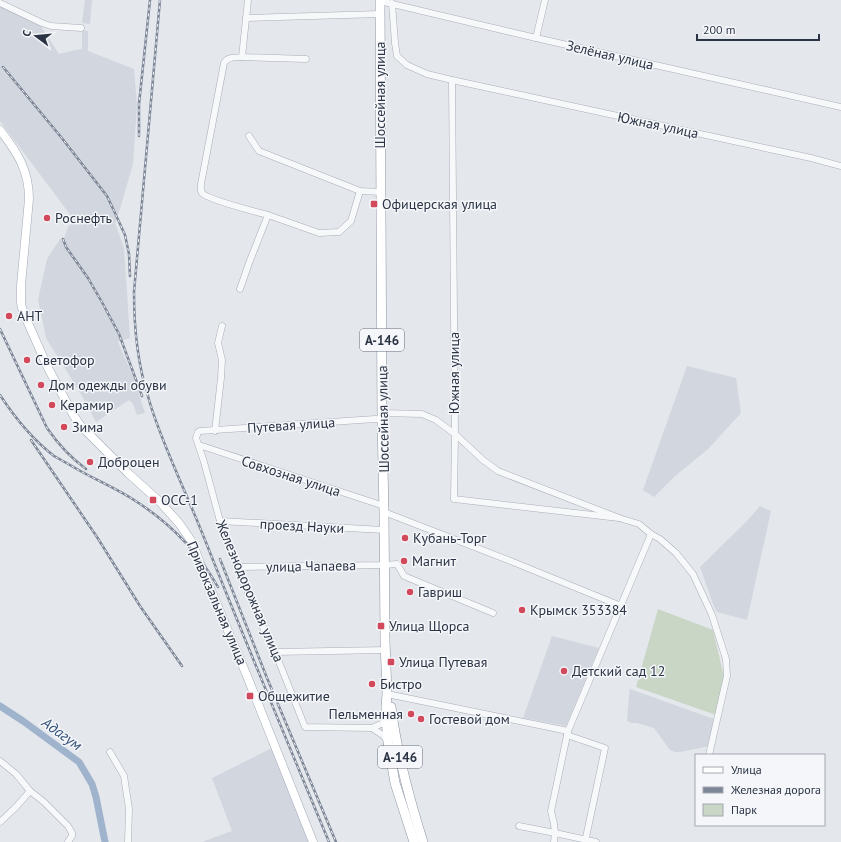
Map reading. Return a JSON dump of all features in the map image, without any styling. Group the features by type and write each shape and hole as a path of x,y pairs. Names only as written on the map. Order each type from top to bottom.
{"highway":[{"name":"Шоссейная улица","path":"380,1 382,416 387,694"},
{"name":"А-146","path":"387,694 386,719 388,742 395,783 414,842"},
{"name":"А-146","path":"387,694 406,782 423,842"}],"main road":[{"name":"Привокзальная улица","path":"0,130 21,162 29,188 21,285 21,303 28,323 62,394 80,426 163,505 179,523 192,542 204,576 246,671 313,842"}],"street":[{"path":"242,57 248,0"},
{"path":"536,38 545,0"},
{"name":"Зелёная улица","path":"380,1 841,107"},
{"path":"0,3 51,26 81,28"},
{"name":"Южная улица","path":"392,3 396,56 407,65 427,74 804,156 841,166"},
{"path":"246,18 380,14"},
{"path":"306,59 242,57 228,58 224,63 201,184 201,191 203,195 223,203 268,215 318,233 339,232 351,220 360,191"},
{"name":"Южная улица","path":"452,80 454,499 619,518"},
{"path":"249,136 259,151 360,191 381,192"},
{"path":"240,289 268,215"},
{"path":"215,431 222,360 218,343 222,326"},
{"name":"Путевая улица","path":"200,431 375,419 382,416 422,414 436,420 498,471 619,518"},
{"name":"Железнодорожная улица","path":"200,431 198,432 196,438 220,522 237,567 271,646 275,652 305,727 372,728"},
{"name":"Совхозная улица","path":"199,446 384,509 621,606"},
{"path":"619,518 639,524 676,553 693,574 712,615 726,659 727,676 709,754"},
{"name":"проезд Науки","path":"220,522 384,530"},
{"path":"554,842 555,833 551,811 567,733 651,534"},
{"path":"385,565 397,564 404,576 493,613"},
{"name":"улица Чапаева","path":"237,567 385,565"},
{"path":"275,652 386,650"},
{"path":"387,694 567,733 605,748 585,841"},
{"path":"372,728 381,724 386,719"},
{"path":"372,728 384,736 388,742"},
{"path":"110,752 124,776 129,809 128,842"},
{"path":"0,761 16,774 30,791 44,802 68,826 72,833 72,836 68,842"},
{"path":"0,822 30,791"},
{"path":"519,826 585,841 596,842"}],"shaded area":[{"path":"85,0 92,0 90,24 82,23"},
{"path":"0,5 39,23 59,54 82,49 82,30 88,31 88,51 134,69 137,105 133,164 115,223 124,248 130,338 118,342 134,379 145,413 137,415 133,404 129,400 96,422 79,391 46,338 38,300 47,259 60,239 64,238 68,227 75,221 0,121"},
{"path":"687,366 736,378 741,413 708,449 674,477 654,497 643,490"},
{"path":"760,506 771,511 747,620 717,612 700,567 748,520"},
{"name":"Детский сад 12","path":"552,636 599,648 566,726 523,718"},
{"path":"630,689 714,719 710,746 675,752 670,750 654,728 627,721"},
{"path":"272,748 311,842 202,842 232,831 212,778"}],"green space":[{"path":"658,609 713,630 724,677 716,715 636,687"}],"waterway":[{"name":"Адагум","path":"0,706 79,762 92,784 105,842"}],"railway":[{"path":"139,136 139,104 150,0"},
{"path":"160,0 134,292 136,331 141,370 151,408 174,467 329,842"},
{"path":"3,67 61,137 107,196 125,235 129,254 130,276"},
{"path":"63,239 66,247 88,278 119,334 142,396"},
{"path":"0,329 47,428 65,450 86,469"},
{"path":"0,395 24,428 38,443 54,456 134,500 171,528 192,550 218,587"},
{"path":"31,440 97,537 140,606 182,666"},
{"path":"220,559 267,678 336,842"}],"place":[{"name":"Офицерская улица","path":"374,204"},
{"name":"Роснефть","path":"47,218"},
{"name":"АНТ","path":"9,316"},
{"name":"Светофор","path":"27,360"},
{"name":"Дом одежды обуви","path":"41,385"},
{"name":"Керамир","path":"52,405"},
{"name":"Зима","path":"64,427"},
{"name":"Доброцен","path":"90,462"},
{"name":"ОСС-1","path":"153,500"},
{"name":"Кубань-Торг","path":"405,538"},
{"name":"Магнит","path":"404,561"},
{"name":"Гавриш","path":"410,592"},
{"name":"Крымск 353384","path":"522,610"},
{"name":"Улица Щорса","path":"381,626"},
{"name":"Улица Путевая","path":"391,662"},
{"name":"Детский сад 12","path":"564,671"},
{"name":"Бистро","path":"372,684"},
{"name":"Общежитие","path":"250,696"},
{"name":"Пельменная","path":"411,714"},
{"name":"Гостевой дом","path":"421,719"}]}
